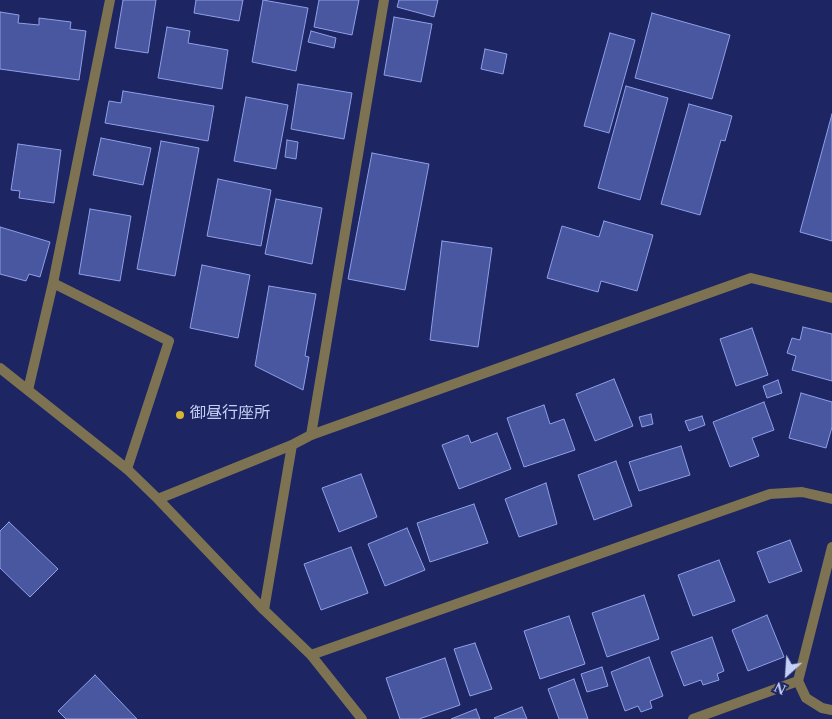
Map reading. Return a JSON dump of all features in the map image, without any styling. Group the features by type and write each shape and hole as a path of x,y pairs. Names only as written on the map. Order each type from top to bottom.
{"street":[{"path":"28,390 54,283 110,0"},
{"path":"311,435 384,0"},
{"path":"158,498 292,446 311,435 751,278 832,298"},
{"path":"54,283 170,341 127,469"},
{"path":"0,368 127,469 158,498 264,610 311,655 362,719"},
{"path":"264,610 292,446"},
{"path":"311,655 770,494 802,492 832,499"},
{"path":"832,547 798,681 806,698 822,708 832,710"},
{"path":"693,719 798,681"}],"building":[{"path":"123,0 156,0 148,53 115,48"},
{"path":"196,0 243,0 239,21 194,13"},
{"path":"263,0 308,8 296,71 252,62"},
{"path":"319,0 359,0 352,35 314,27"},
{"path":"399,0 438,0 434,17 397,7"},
{"path":"0,12 19,15 18,23 39,25 39,18 71,22 70,29 86,31 79,80 0,69"},
{"path":"652,13 730,35 712,99 635,78"},
{"path":"394,17 432,24 421,82 384,75"},
{"path":"167,27 190,31 188,43 228,50 222,89 158,78"},
{"path":"311,31 336,38 334,48 308,42"},
{"path":"610,33 635,40 609,133 584,126"},
{"path":"485,49 507,54 503,74 481,69"},
{"path":"298,84 352,93 344,139 291,129"},
{"path":"626,86 668,98 640,200 598,188"},
{"path":"123,91 214,106 208,141 105,123 109,101 121,103"},
{"path":"246,97 288,105 276,169 234,161"},
{"path":"689,104 732,116 725,141 721,140 700,215 661,204"},
{"path":"832,114 832,241 800,232"},
{"path":"101,138 151,148 143,185 93,175"},
{"path":"287,140 298,142 296,159 285,157"},
{"path":"161,141 199,148 175,276 137,269"},
{"path":"18,144 61,150 54,203 19,198 20,191 11,190"},
{"path":"372,153 429,164 405,290 348,279"},
{"path":"218,179 271,190 261,246 207,236"},
{"path":"276,199 322,208 312,264 265,254"},
{"path":"90,209 131,216 120,281 79,274"},
{"path":"604,221 653,235 637,291 601,281 598,292 547,278 562,226 599,237"},
{"path":"0,227 50,242 40,277 29,274 26,281 0,274"},
{"path":"442,241 492,248 478,347 430,340"},
{"path":"202,265 250,275 238,338 190,328"},
{"path":"269,286 316,294 305,356 309,357 303,390 255,366"},
{"path":"803,327 832,334 832,381 792,370 796,356 787,353 792,338 800,340"},
{"path":"752,328 768,375 736,386 720,339"},
{"path":"614,379 633,426 595,441 576,394"},
{"path":"778,380 782,393 767,398 763,386"},
{"path":"801,393 832,402 832,427 826,448 789,438"},
{"path":"764,402 774,430 752,438 759,456 730,467 713,422"},
{"path":"544,405 550,424 564,419 575,450 524,467 507,418"},
{"path":"651,414 653,424 642,427 639,417"},
{"path":"702,416 705,425 689,431 685,421"},
{"path":"497,433 511,469 459,489 442,445 468,435 471,443"},
{"path":"681,446 690,475 639,491 629,462"},
{"path":"616,461 632,506 594,520 578,475"},
{"path":"361,474 377,517 339,532 322,488"},
{"path":"546,483 557,524 519,537 505,499"},
{"path":"474,504 488,543 430,562 417,523"},
{"path":"9,522 58,569 30,597 0,568 0,531"},
{"path":"407,528 425,570 385,586 368,544"},
{"path":"790,540 802,571 769,583 757,552"},
{"path":"351,547 368,593 321,610 304,564"},
{"path":"719,560 735,601 693,616 678,575"},
{"path":"644,595 659,639 607,657 592,613"},
{"path":"767,615 784,657 748,671 732,630"},
{"path":"569,616 585,664 540,679 524,631"},
{"path":"712,637 724,671 717,674 719,680 703,685 701,680 684,686 671,652"},
{"path":"475,643 492,689 470,696 454,649"},
{"path":"649,657 663,696 650,701 652,708 641,712 638,706 625,711 611,672"},
{"path":"445,658 460,705 419,719 400,719 386,678"},
{"path":"602,667 608,686 587,692 581,674"},
{"path":"95,675 137,719 66,719 58,711"},
{"path":"574,679 588,719 559,719 548,689"},
{"path":"522,707 527,719 494,718"},
{"path":"476,709 480,719 451,719"}],"place":[{"name":"御昼行座所","path":"180,415"}]}
